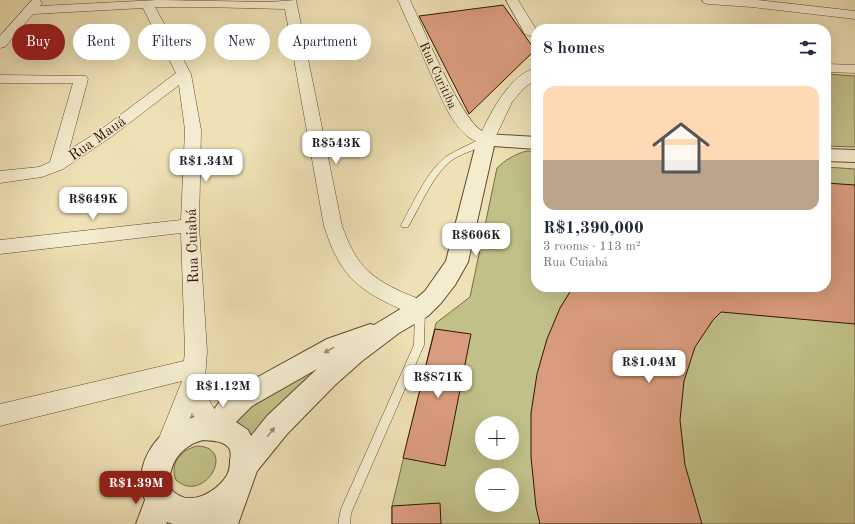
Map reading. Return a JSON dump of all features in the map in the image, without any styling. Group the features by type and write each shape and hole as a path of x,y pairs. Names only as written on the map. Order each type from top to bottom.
{"street":[{"path":"0,44 38,0"},
{"name":"Rua Curitiba","path":"404,0 450,100 461,119 472,132 486,140"},
{"path":"512,0 531,32"},
{"path":"708,0 752,3 855,15"},
{"path":"28,11 147,4 204,3 251,6 290,3 333,226 340,246 356,272 383,293 420,309"},
{"name":"Rua Cuiabá","path":"147,4 184,74 193,130 190,226 196,351 194,373 198,403 215,427"},
{"path":"831,68 855,69"},
{"name":"Rua Mauá","path":"0,177 42,172 57,165 105,134 184,74"},
{"path":"246,463 277,425 302,400 354,354 391,326 420,309 433,297 447,279 457,262 486,140 494,122 514,88 531,76"},
{"path":"0,79 81,79 57,165"},
{"path":"486,140 531,143"},
{"path":"831,155 855,156"},
{"path":"0,247 190,226"},
{"path":"215,427 229,410 244,398 336,346 391,326"},
{"path":"0,415 194,373"},
{"name":"Rua Cuiabá","path":"167,448 194,373"},
{"path":"223,524 243,476 246,463 245,449 239,438 229,431 215,427 203,427 183,434 167,448 159,461 154,474 155,512 169,508 182,513 196,514 211,509 225,501 236,490"}],"lane":[{"path":"405,225 445,162 486,140"},
{"path":"344,524 345,513 419,345 420,309"}],"shaded area":[{"path":"831,74 855,76 855,147 831,146"},
{"path":"527,151 531,151 531,292 831,292 831,167 855,169 855,524 392,524 392,506 436,323 470,297 497,168 510,158"},
{"path":"343,348 249,445 224,421"},
{"path":"197,446 209,449 215,455 216,464 212,473 206,480 197,485 187,486 176,480 174,474 175,463 181,454"}],"building":[{"path":"503,5 531,44 531,54 469,114 419,16"},
{"path":"831,183 855,185 855,324 721,312 713,320 695,347 684,381 680,420 685,465 702,524 540,524 536,507 531,457 531,413 537,374 547,339 560,308 570,292 831,292"},
{"path":"435,329 471,334 445,466 403,458"},
{"path":"440,503 441,524 392,524 392,506"}]}
